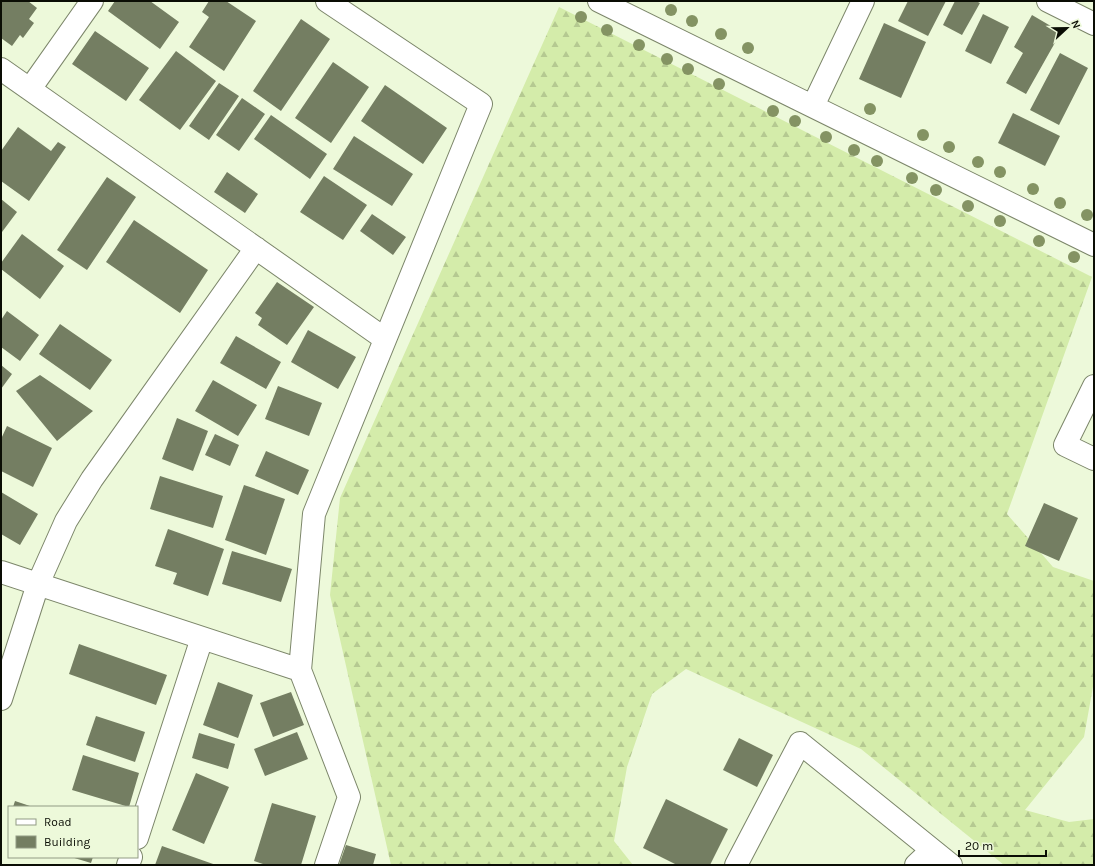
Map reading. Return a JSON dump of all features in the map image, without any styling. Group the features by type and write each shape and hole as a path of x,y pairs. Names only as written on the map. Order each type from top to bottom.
{"street":[{"path":"30,89 92,1"},
{"path":"326,865 349,797 300,670 314,514 480,104 327,1"},
{"path":"599,1 1094,245"},
{"path":"812,106 863,1"},
{"path":"1048,1 1094,24"},
{"path":"1,69 385,339"},
{"path":"1,699 38,584 66,521 92,479 256,248"},
{"path":"1094,386 1065,445 1094,459"},
{"path":"1,572 300,670"},
{"path":"138,835 202,638"},
{"path":"736,865 800,743 951,865"},
{"path":"916,865 932,850"}],"green space":[{"path":"559,7 1092,277 1007,514 1053,567 1094,581 1094,681 1084,737 1025,810 1069,822 1094,819 1094,865 1004,865 861,749 686,669 652,694 627,767 614,841 633,865 391,865 330,595 340,498"}],"building":[{"path":"1,1 28,1 37,8 29,19 34,23 23,38 20,35 12,46 1,38"},
{"path":"115,1 150,1 179,22 160,49 108,11"},
{"path":"209,1 226,1 256,21 224,71 189,47 209,17 202,12"},
{"path":"908,1 946,1 928,36 898,21"},
{"path":"955,1 976,1 980,3 962,35 943,25"},
{"path":"983,14 1009,27 991,64 965,51"},
{"path":"1032,15 1061,32 1026,94 1006,83 1023,53 1014,47"},
{"path":"301,19 330,39 281,111 253,91"},
{"path":"884,23 926,42 901,98 859,79"},
{"path":"95,31 149,68 126,101 72,64"},
{"path":"176,51 216,81 180,130 139,100"},
{"path":"1060,53 1088,68 1059,125 1030,110"},
{"path":"333,62 369,87 331,143 295,118"},
{"path":"219,83 239,96 209,140 189,126"},
{"path":"385,85 447,128 423,164 361,121"},
{"path":"242,98 265,114 239,151 216,135"},
{"path":"1013,113 1060,136 1045,166 998,143"},
{"path":"271,115 327,154 310,179 254,139"},
{"path":"18,127 51,151 58,142 66,147 29,201 1,181 1,151"},
{"path":"354,136 413,174 392,206 333,169"},
{"path":"227,172 258,194 245,213 214,192"},
{"path":"324,176 367,205 343,240 300,212"},
{"path":"107,177 136,197 87,270 57,250"},
{"path":"1,199 17,212 2,232 1,231"},
{"path":"372,214 406,237 393,255 360,231"},
{"path":"134,220 208,270 180,313 106,262"},
{"path":"22,234 64,266 40,299 1,269 1,263"},
{"path":"277,282 314,307 287,345 258,325 262,318 255,313"},
{"path":"7,311 39,335 20,361 1,347 1,320"},
{"path":"60,324 112,360 90,390 39,354"},
{"path":"308,330 356,357 338,389 291,362"},
{"path":"236,336 281,362 266,389 220,363"},
{"path":"1,365 12,374 1,389"},
{"path":"40,375 93,411 57,441 16,391"},
{"path":"213,380 257,405 238,436 195,411"},
{"path":"278,386 322,403 309,436 265,419"},
{"path":"177,418 208,431 193,471 162,459"},
{"path":"7,426 52,448 33,487 1,471 1,439"},
{"path":"215,434 239,445 230,466 205,455"},
{"path":"266,451 309,470 298,495 255,476"},
{"path":"160,476 223,496 213,528 150,509"},
{"path":"244,485 285,499 266,555 225,540"},
{"path":"1,492 38,514 20,545 1,534"},
{"path":"1044,503 1078,518 1059,561 1025,546"},
{"path":"168,529 224,549 208,596 173,584 177,573 155,566"},
{"path":"232,551 292,569 281,602 222,584"},
{"path":"79,644 167,675 156,705 69,674"},
{"path":"218,682 253,695 238,738 203,725"},
{"path":"291,692 304,725 273,737 260,703"},
{"path":"96,716 145,732 135,762 86,745"},
{"path":"297,732 308,759 265,776 254,749"},
{"path":"199,733 235,744 228,769 192,758"},
{"path":"739,738 773,755 757,787 723,770"},
{"path":"83,755 139,773 129,806 72,790"},
{"path":"196,773 229,787 204,844 172,830"},
{"path":"666,799 728,829 710,865 677,865 643,848"},
{"path":"15,801 30,806 13,806"},
{"path":"272,803 316,816 301,865 266,865 254,861"},
{"path":"346,845 376,854 373,865 339,865"},
{"path":"162,846 216,865 155,865"},
{"path":"74,858 93,858 91,863"}]}
